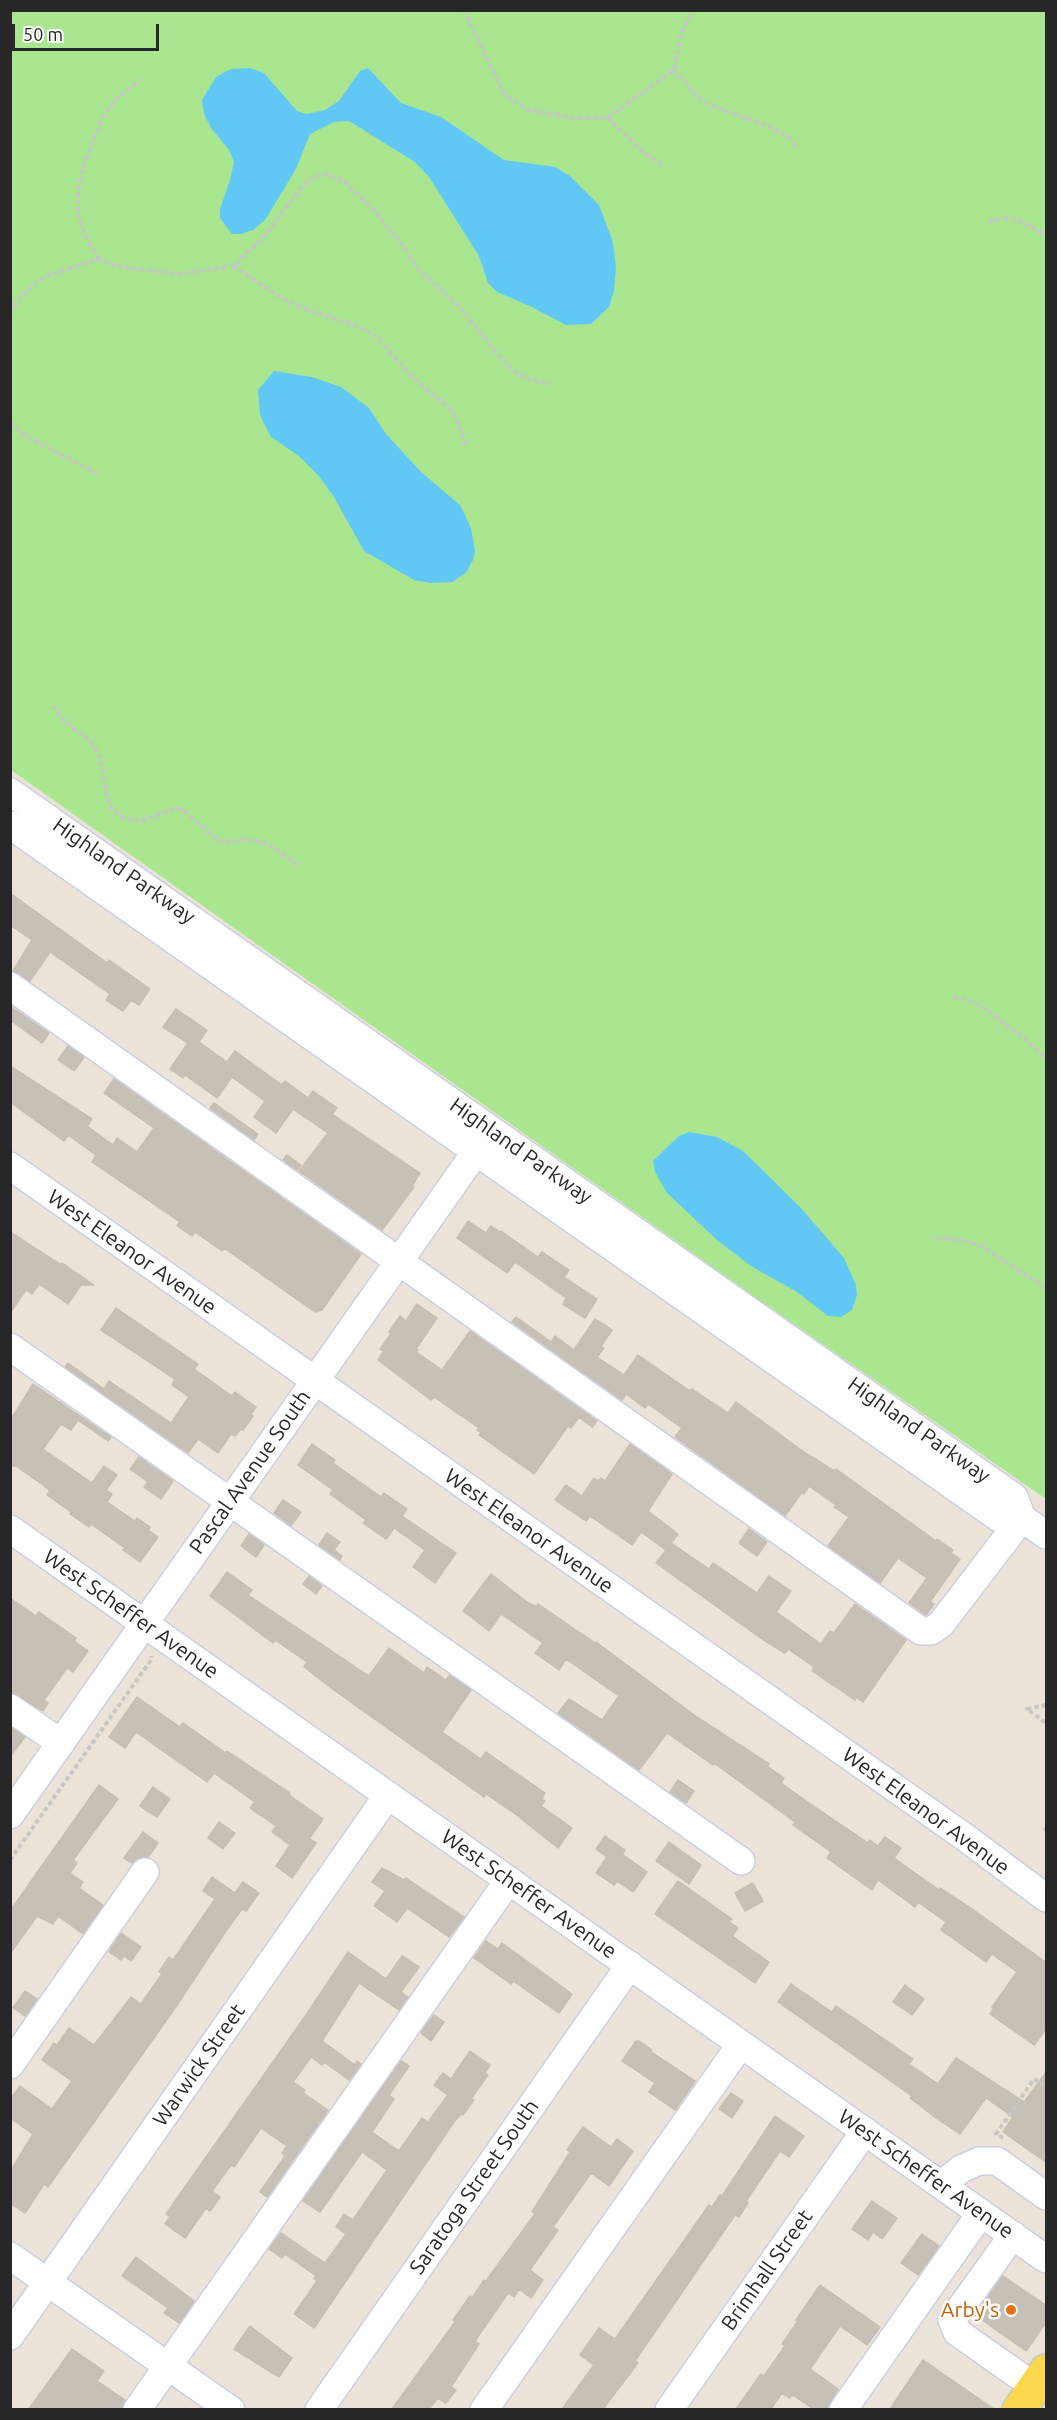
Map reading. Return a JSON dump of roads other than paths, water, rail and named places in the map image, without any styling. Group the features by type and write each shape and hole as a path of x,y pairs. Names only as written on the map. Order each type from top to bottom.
{"street":[{"name":"Highland Parkway","path":"10,792 999,1518 1022,1518 1047,1535"},
{"name":"Highland Parkway","path":"10,825 483,1140"},
{"path":"10,986 921,1630 931,1631 941,1624 1022,1518"},
{"name":"Pascal Avenue South","path":"10,1815 483,1140"},
{"name":"West Eleanor Avenue","path":"10,1166 956,1831 1047,1898"},
{"path":"10,1347 741,1861"},
{"name":"West Scheffer Avenue","path":"10,1529 1047,2259"},
{"path":"10,1708 61,1743"},
{"name":"Warwick Street","path":"10,2336 388,1795"},
{"path":"10,2064 145,1872"},
{"path":"138,2409 509,1880"},
{"name":"Saratoga Street South","path":"318,2409 630,1965"},
{"path":"484,2409 741,2044"},
{"name":"Brimhall Street","path":"669,2409 865,2131"},
{"path":"941,2185 961,2169 979,2161 997,2161 1047,2196"},
{"path":"843,2409 981,2213"},
{"path":"1013,2235 952,2320 957,2332 1034,2389"},
{"path":"10,2256 231,2409"}],"water":[{"path":"250,68 264,73 297,111 307,114 325,110 339,101 360,71 368,68 401,103 441,117 504,160 555,167 570,176 599,205 613,242 616,268 614,291 609,307 591,324 566,325 497,292 488,283 479,256 429,177 415,162 349,121 334,122 310,134 296,169 265,220 253,230 232,234 220,218 220,209 234,162 229,150 211,128 204,114 202,100 216,77 231,69"},
{"path":"274,371 312,377 341,387 369,408 386,434 421,472 460,505 471,528 475,551 466,573 452,582 430,583 414,580 364,551 334,497 318,475 299,456 271,437 260,415 258,390"},
{"path":"689,1132 717,1137 743,1151 800,1207 844,1258 856,1285 857,1295 852,1310 841,1317 828,1316 797,1292 751,1266 717,1240 667,1193 655,1172 653,1161 679,1136"}],"place":[{"name":"Arby's","path":"1011,2310"}]}
